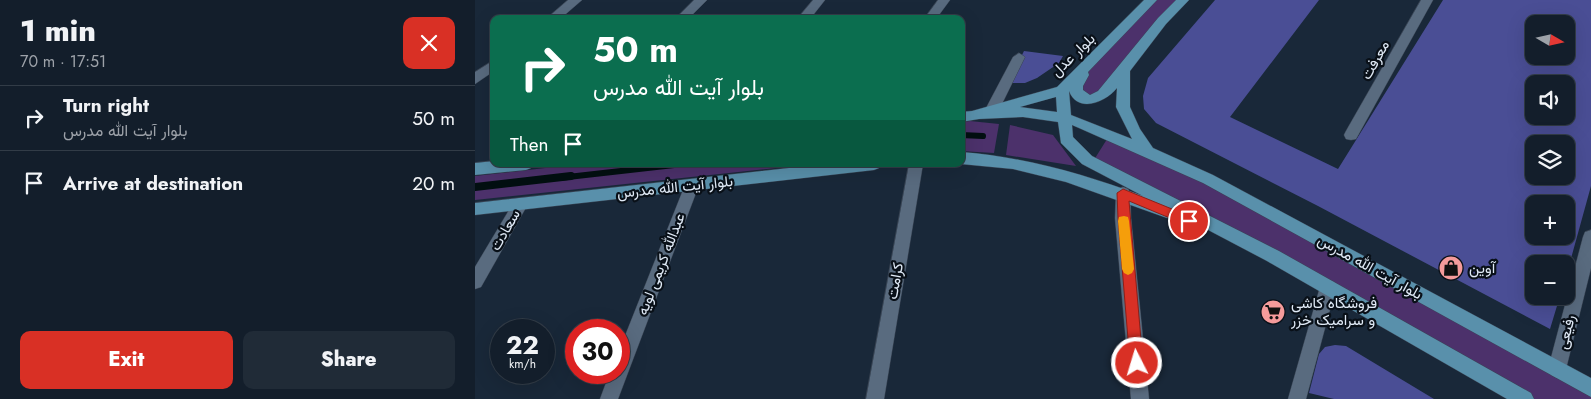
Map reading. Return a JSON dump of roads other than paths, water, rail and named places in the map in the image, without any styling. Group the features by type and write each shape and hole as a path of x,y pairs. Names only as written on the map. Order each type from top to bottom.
{"main road":[{"name":"بلوار عدل","path":"971,116 1062,90 1151,0"},
{"path":"1099,53 1076,86 1076,92 1090,101 1102,97 1162,21 1183,0"},
{"path":"1124,70 1123,107 1134,131 1147,151"},
{"path":"1062,90 1067,139 1092,163 1273,256 1525,399"},
{"name":"بلوار آیت الله مدرس","path":"971,116 1023,112 1065,118 1147,151 1208,179 1591,388"},
{"path":"1079,152 1078,142 1085,134 1109,136"},
{"path":"965,159 1033,169 1123,193 1273,256"},
{"path":"475,169 495,167"},
{"name":"بلوار آیت الله مدرس","path":"475,209 848,167"}],"street":[{"path":"557,15 576,0"},
{"path":"685,15 701,0"},
{"path":"806,15 819,0"},
{"path":"934,15 944,0"},
{"name":"معرفت","path":"1351,135 1427,0"},
{"path":"992,110 1019,57"},
{"name":"کرامت","path":"875,399 915,167"},
{"name":"عبدالله کریمی لویه","path":"609,399 692,185"},
{"path":"1123,193 1124,228 1140,399"},
{"name":"سعادت","path":"475,282 520,204"},
{"name":"رفیعی","path":"1557,369 1591,237"},
{"path":"1297,399 1328,287"}],"waterway":[{"path":"965,135 983,136"},
{"path":"559,178 656,167"},
{"path":"475,187 571,176"}],"place":[{"name":"آوین","path":"1451,268"},
{"name":"فروشگاه کاشی و سرامیک خزر","path":"1273,312"}]}
